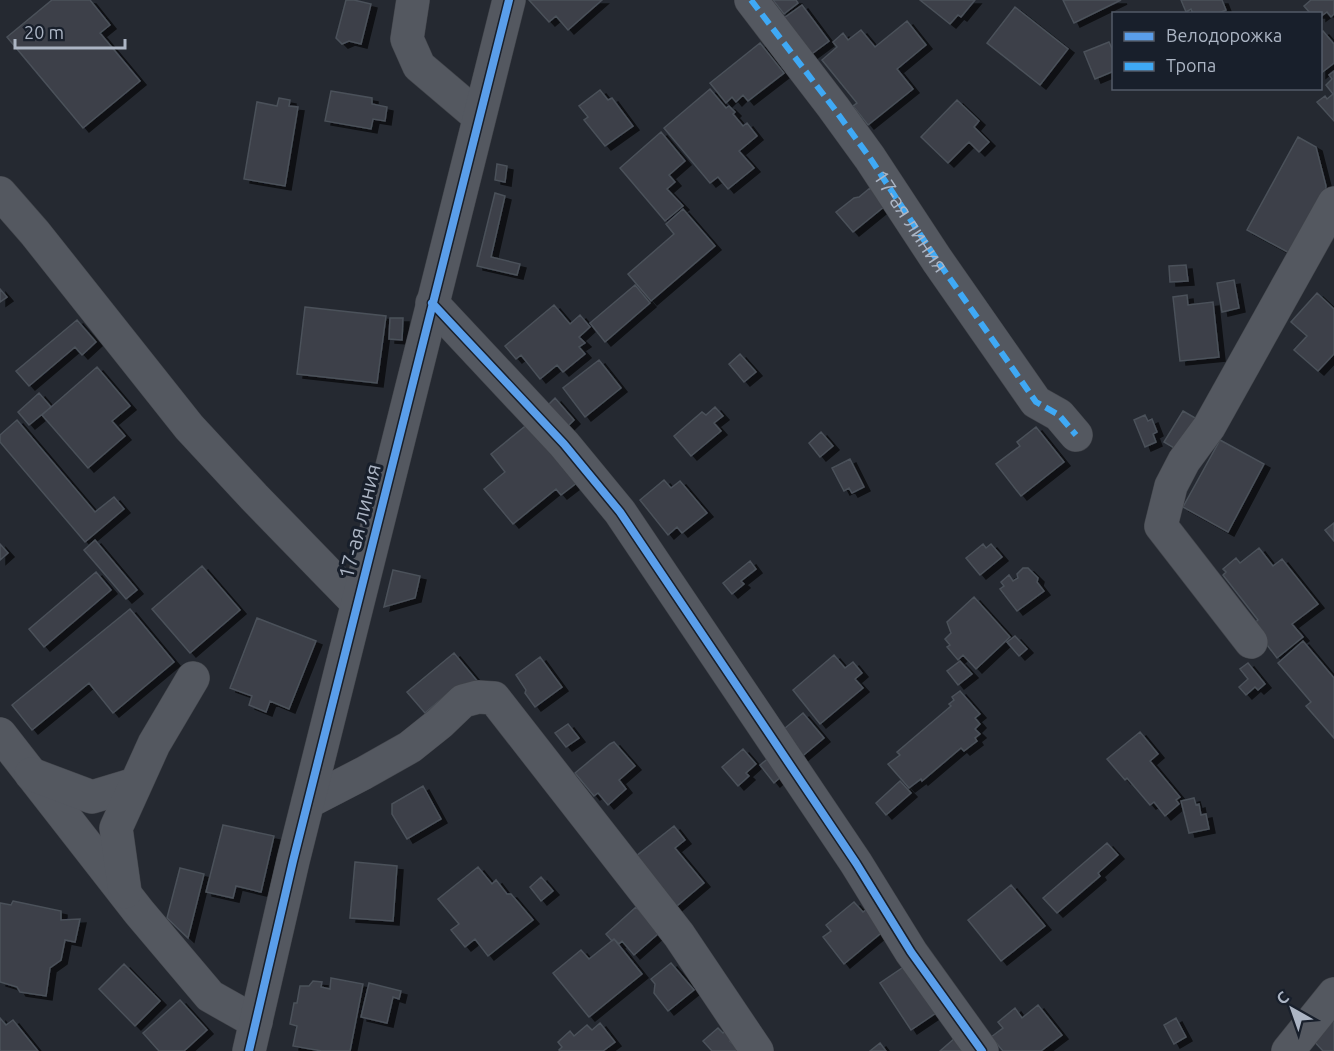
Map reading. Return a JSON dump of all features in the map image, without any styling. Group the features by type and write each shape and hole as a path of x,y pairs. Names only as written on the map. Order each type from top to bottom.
{"street":[{"path":"413,0 407,39 419,66 479,117"},
{"name":"17-ая линия","path":"253,1036 357,603 509,0"},
{"name":"17-ая линия","path":"751,0 870,158 937,260 1036,402 1059,415 1076,435"},
{"path":"0,193 35,233 189,427 357,603"},
{"path":"1251,642 1161,525 1172,486 1185,461 1209,427 1334,203"},
{"path":"432,303 564,444 620,512 696,627 778,744 911,952 982,1051"},
{"path":"125,894 116,828 154,744 193,678"},
{"path":"308,802 410,747 463,701 478,697 494,698 679,935 757,1051"},
{"path":"0,734 125,894 210,996 253,1036"},
{"path":"31,774 92,797 135,784"},
{"path":"1288,1051 1334,994"}],"building":[{"path":"52,0 90,0 110,25 100,33 140,81 83,128 7,37"},
{"path":"346,0 371,4 361,44 349,41 342,44 336,38"},
{"path":"529,0 602,0 568,30 556,16 549,22"},
{"path":"773,0 796,0 798,3 784,14"},
{"path":"920,0 975,0 961,17 958,15 950,24"},
{"path":"1063,0 1121,0 1074,23"},
{"path":"1181,0 1222,0 1226,10 1192,12 1191,9 1186,12"},
{"path":"1311,0 1334,0 1334,14 1331,17 1327,12 1322,16 1322,12 1309,12 1304,6"},
{"path":"802,5 829,41 809,56 784,18"},
{"path":"1015,7 1068,49 1040,85 987,43"},
{"path":"907,21 926,45 897,69 913,89 868,125 853,106 857,103 822,60 837,47 833,42 843,33 848,40 861,30 875,47"},
{"path":"1322,32 1334,44 1334,63 1322,72"},
{"path":"1109,42 1112,49 1112,72 1095,79 1084,52"},
{"path":"760,43 784,73 748,101 743,95 736,102 732,97 726,103 710,83"},
{"path":"1334,71 1334,121 1317,102 1333,94 1326,85 1332,79 1329,75"},
{"path":"710,89 726,108 729,106 735,112 733,114 743,126 747,123 757,136 739,151 754,168 728,189 718,177 710,183 664,128"},
{"path":"600,90 608,100 612,98 633,126 605,146 584,120 588,117 579,106"},
{"path":"331,91 372,98 372,104 387,107 385,121 373,119 371,129 325,121"},
{"path":"279,98 290,100 289,106 298,107 285,186 244,179 257,102 277,106"},
{"path":"957,100 979,121 974,127 989,142 979,152 969,142 948,163 921,137"},
{"path":"661,132 685,161 669,175 675,182 667,189 683,206 665,221 620,168"},
{"path":"1298,137 1316,147 1326,186 1325,194 1293,255 1247,230"},
{"path":"497,164 507,166 505,182 495,180"},
{"path":"870,188 885,206 853,232 836,212"},
{"path":"495,193 505,196 491,257 520,264 517,275 477,266"},
{"path":"683,209 715,246 651,301 628,274 674,234 666,224"},
{"path":"1186,265 1188,281 1170,282 1169,266"},
{"path":"1234,280 1239,308 1222,312 1217,283"},
{"path":"635,285 650,303 605,342 590,323"},
{"path":"0,289 7,297 0,302"},
{"path":"1317,293 1334,309 1334,354 1318,371 1294,350 1307,336 1291,322"},
{"path":"1187,295 1188,305 1213,302 1219,357 1180,361 1173,297"},
{"path":"554,305 570,324 580,315 590,327 579,337 585,343 579,347 585,354 563,372 557,365 540,379 521,355 516,359 505,346"},
{"path":"305,307 386,316 377,383 297,374"},
{"path":"390,318 403,318 402,340 389,339"},
{"path":"77,320 96,342 82,355 75,347 29,386 16,371"},
{"path":"740,354 756,372 744,382 729,364"},
{"path":"599,360 621,388 585,417 563,388"},
{"path":"97,367 130,406 112,421 125,436 88,468 42,415"},
{"path":"39,393 51,407 29,425 18,412"},
{"path":"555,398 574,420 565,429 546,407"},
{"path":"715,407 723,416 714,423 721,431 691,456 674,436 702,412 706,415"},
{"path":"1183,411 1197,419 1179,451 1164,442"},
{"path":"1145,415 1148,421 1152,419 1157,432 1153,434 1156,442 1145,447 1134,420"},
{"path":"17,420 95,512 114,497 124,509 85,542 0,442 0,435"},
{"path":"529,423 578,482 561,495 556,489 513,524 484,489 505,472 491,454"},
{"path":"1036,427 1064,462 1021,496 996,464 1020,446 1017,442"},
{"path":"821,432 833,446 820,457 809,443"},
{"path":"1220,440 1264,464 1228,532 1183,507"},
{"path":"850,459 864,487 852,493 849,488 844,491 832,468"},
{"path":"664,480 671,488 680,481 707,513 682,533 677,527 668,535 640,500"},
{"path":"1334,523 1334,541 1325,530"},
{"path":"95,540 137,590 126,599 84,550"},
{"path":"0,544 8,553 0,560"},
{"path":"983,544 986,548 991,544 1002,557 980,575 966,558"},
{"path":"1259,548 1273,566 1282,559 1318,604 1292,624 1303,637 1277,658 1252,625 1258,620 1223,575 1226,572 1223,569 1236,558 1240,563"},
{"path":"750,561 756,569 741,581 744,584 732,594 723,583"},
{"path":"202,566 240,610 190,653 152,609"},
{"path":"1023,568 1028,568 1038,578 1037,582 1044,591 1017,611 1000,589 1004,586 1001,582 1009,575 1013,581 1018,578 1017,574"},
{"path":"393,570 420,576 415,598 384,607"},
{"path":"96,572 111,590 44,647 29,629"},
{"path":"974,597 1010,637 976,669 963,655 958,660 947,647 950,645 945,639 951,633 947,622"},
{"path":"130,609 174,662 113,713 89,683 32,730 12,705"},
{"path":"257,618 316,641 289,709 270,701 266,712 249,705 252,696 230,688"},
{"path":"1015,636 1027,649 1019,656 1007,642"},
{"path":"1303,641 1334,678 1334,738 1306,706 1311,702 1278,663"},
{"path":"454,653 479,683 452,690 425,713 407,692"},
{"path":"834,655 845,668 853,662 862,673 855,679 863,688 820,724 793,690"},
{"path":"540,657 562,687 535,707 516,675"},
{"path":"960,661 972,674 958,685 947,671"},
{"path":"1248,663 1265,684 1258,690 1255,687 1246,695 1239,687 1248,679 1240,669"},
{"path":"960,691 980,714 975,718 980,724 975,729 980,734 975,738 977,741 964,751 961,748 922,781 921,779 909,788 888,764 900,755 897,752 951,706 949,704 954,700 952,697"},
{"path":"803,713 824,738 799,759 778,734"},
{"path":"568,724 579,738 566,747 555,733"},
{"path":"1140,732 1158,754 1150,761 1180,797 1176,800 1179,804 1165,816 1154,802 1150,805 1107,759"},
{"path":"614,742 635,766 619,780 626,789 608,805 598,793 594,796 575,773"},
{"path":"743,749 756,764 746,773 749,776 738,786 722,767"},
{"path":"770,757 784,774 774,783 760,765"},
{"path":"900,781 911,793 886,815 876,803"},
{"path":"423,786 441,819 407,839 392,814 392,804"},
{"path":"1194,798 1196,805 1199,804 1201,815 1206,814 1209,829 1189,833 1181,801"},
{"path":"223,825 274,836 261,892 236,886 233,898 206,892"},
{"path":"674,826 685,840 675,848 704,883 671,911 635,857"},
{"path":"1107,843 1118,855 1098,873 1100,876 1057,913 1043,898"},
{"path":"355,862 397,866 393,921 350,918"},
{"path":"478,867 492,884 496,880 507,894 511,894 533,920 488,956 475,939 465,947 451,930 459,924 438,899"},
{"path":"180,868 204,874 188,938 167,918"},
{"path":"541,877 553,891 541,901 530,887"},
{"path":"1011,885 1045,926 1001,961 968,920"},
{"path":"13,901 61,911 61,920 80,919 75,942 65,940 61,960 50,968 46,996 20,992 17,987 0,982 0,903 11,905"},
{"path":"854,902 863,912 869,908 886,929 844,964 823,937 831,931 826,925"},
{"path":"636,907 659,933 634,955 622,941 619,944 614,939 612,941 606,934"},
{"path":"614,939 642,974 589,1017 553,973 581,950 589,959"},
{"path":"671,963 694,990 668,1011 654,993 655,984 651,979"},
{"path":"124,964 160,1001 135,1026 99,989"},
{"path":"905,966 936,1013 911,1030 880,983"},
{"path":"331,978 363,984 350,1051 322,1051 293,1046 297,1026 290,1024 300,986 309,986 313,981 322,982 321,987 330,989"},
{"path":"369,983 401,991 399,999 393,997 387,1023 361,1017"},
{"path":"180,1000 207,1030 184,1051 159,1051 143,1033"},
{"path":"1038,1005 1062,1035 1041,1051 1003,1051 991,1037 1003,1028 998,1022 1015,1008 1022,1018"},
{"path":"0,1018 6,1025 13,1020 38,1051 1,1051"},
{"path":"1176,1018 1186,1037 1174,1044 1164,1025"},
{"path":"1334,1018 1334,1051 1323,1051 1312,1039"},
{"path":"600,1023 615,1042 603,1051 559,1050 562,1047 558,1042 570,1031 574,1036 587,1025 592,1030"},
{"path":"718,1028 723,1033 725,1031 739,1051 712,1051 703,1041"},
{"path":"955,1038 965,1051 940,1051"},
{"path":"880,1043 886,1051 870,1051"}],"marked path":[{"path":"751,0 870,158 937,260 1036,402 1059,415 1076,435"}],"cycle path":[{"path":"249,1051 293,861 509,0"},
{"path":"432,303 564,444 620,512 856,863 911,952 982,1051"}]}
